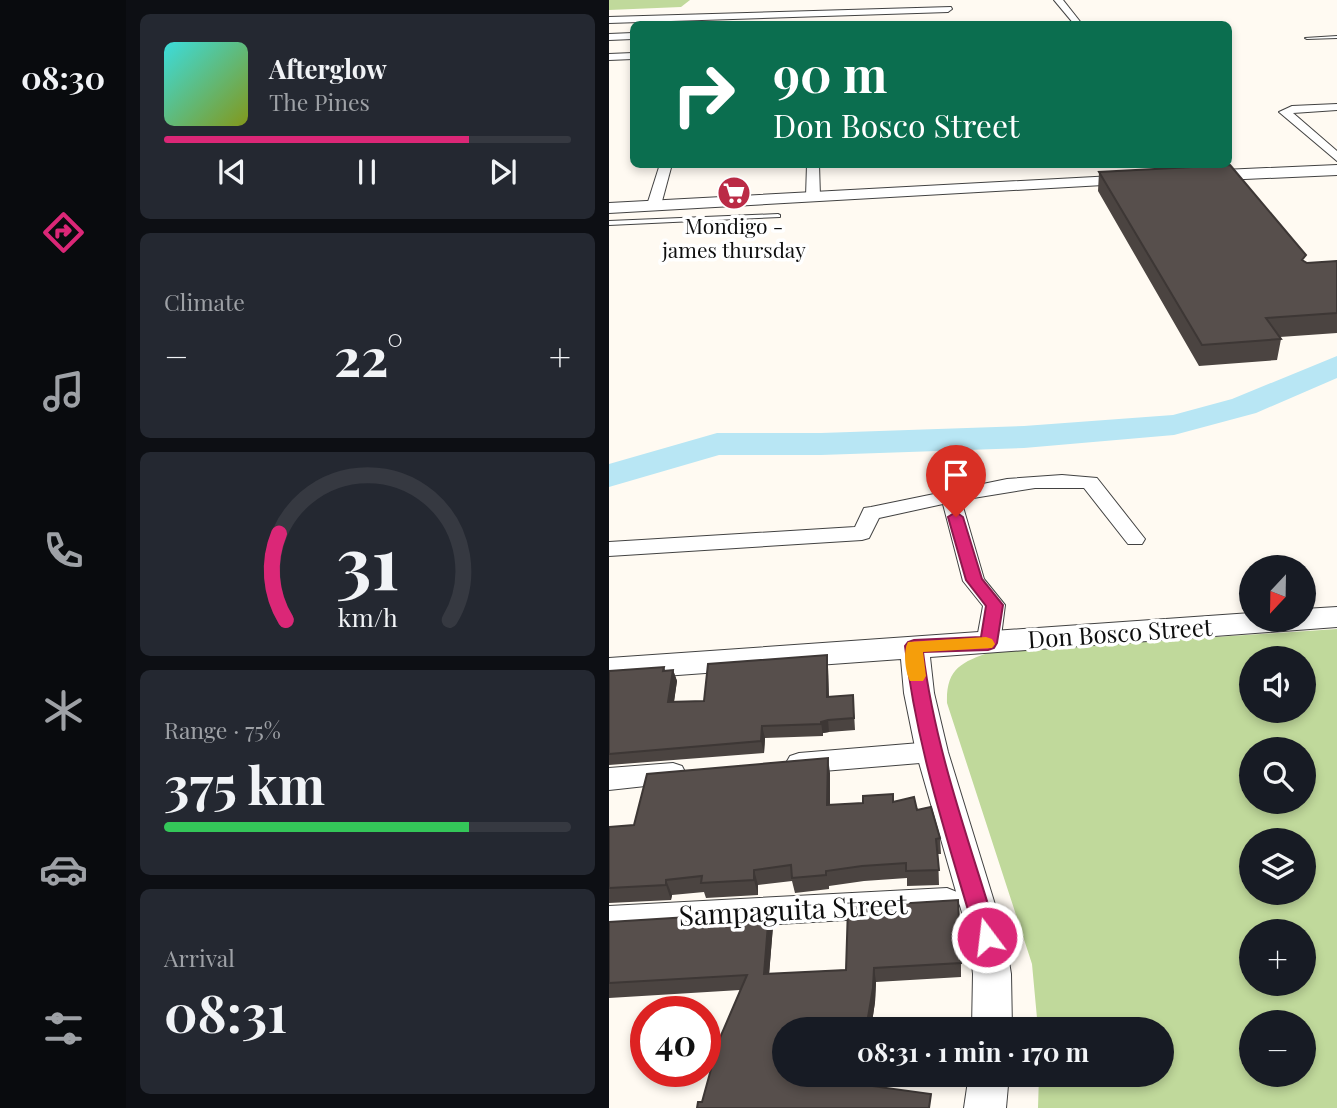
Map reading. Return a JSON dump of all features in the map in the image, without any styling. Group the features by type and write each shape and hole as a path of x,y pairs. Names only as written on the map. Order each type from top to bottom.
{"street":[{"path":"609,20 950,13 943,0"},
{"path":"1058,0 1076,21"},
{"path":"609,37 630,36"},
{"path":"609,57 630,56"},
{"path":"1336,167 1286,111 1337,107"},
{"path":"1179,177 1200,170 1336,167"},
{"path":"654,205 665,168"},
{"path":"813,168 813,197"},
{"path":"609,208 1153,179"},
{"path":"609,549 862,533 871,513 950,495 1057,479 1090,482 1135,539"},
{"path":"950,495 974,580 994,605 988,643"},
{"name":"Don Bosco Street","path":"609,669 1337,617"},
{"path":"914,646 919,693 932,752 977,898 990,956 992,1017"},
{"path":"773,765 932,752"},
{"path":"609,779 691,772"},
{"name":"Sampaguita Street","path":"609,920 977,898"},
{"path":"985,1108 987,1087"}],"lane":[{"path":"1307,38 1337,37"},
{"path":"609,223 778,216"}],"green space":[{"path":"609,0 690,0 681,7 609,10"},
{"path":"1337,629 1337,1108 1038,1108 1039,1087 1174,1087 1174,1017 1037,1017 1032,964 947,703 949,682 957,668 971,659 991,652"}],"building":[{"path":"1232,167 1306,255 1302,260 1307,263 1337,261 1337,313 1266,318 1281,339 1202,345 1099,172"},
{"path":"827,655 827,697 853,695 854,718 828,720 821,724 762,726 761,741 609,754 609,671 664,667 663,671 673,670 668,702 704,701 708,664"},
{"path":"828,758 827,805 863,803 863,796 893,794 893,802 914,797 917,810 931,807 940,838 936,839 939,870 906,871 906,863 862,866 826,871 826,875 792,878 791,865 754,870 754,880 701,883 702,876 666,880 666,885 609,888 609,827 634,825 647,774"},
{"path":"958,900 961,963 874,968 868,1017 772,1017 772,1087 879,1087 931,1094 929,1108 697,1108 698,1102 702,1102 706,1087 721,1087 721,1035 747,975 609,983 609,922 769,912 764,974 846,970 848,907"}],"waterway":[{"path":"609,476 717,444 821,444 1024,437 1174,425 1244,406 1337,366"}],"slow traffic":[{"path":"917,676 914,646 986,644"}],"place":[{"name":"Mondigo - james thursday","path":"734,193"}],"route":[{"path":"956,517 974,580 994,605 988,643 914,646 925,726 987,937"}]}
